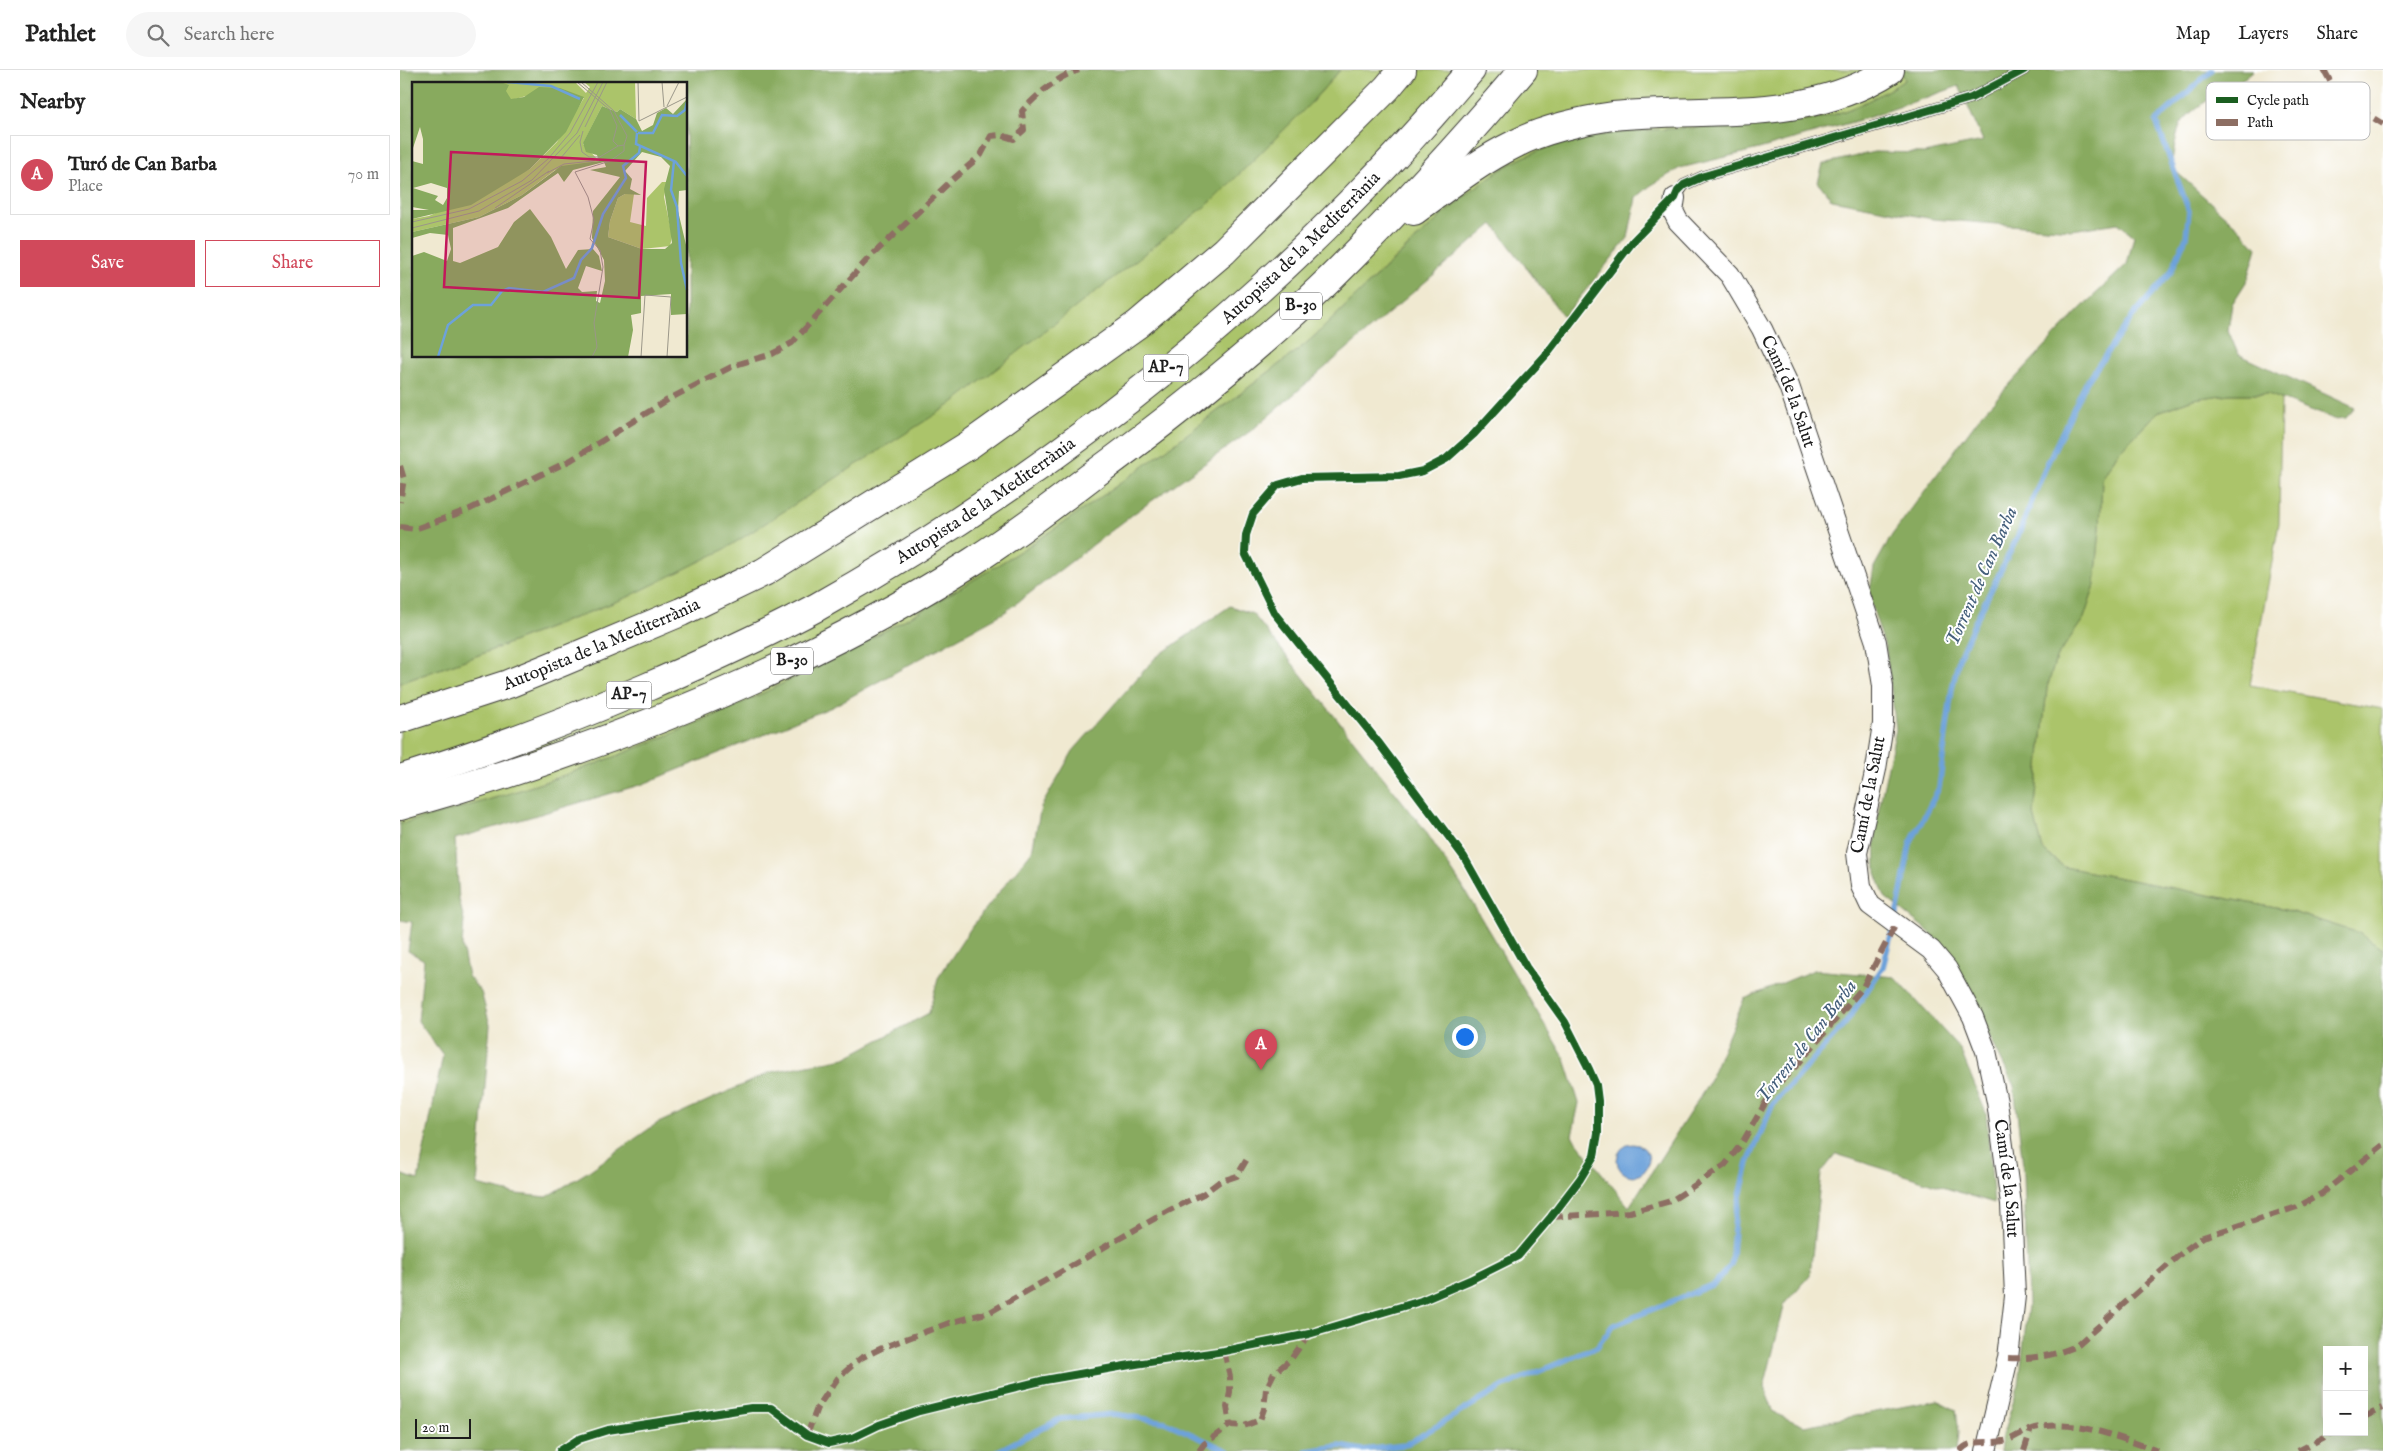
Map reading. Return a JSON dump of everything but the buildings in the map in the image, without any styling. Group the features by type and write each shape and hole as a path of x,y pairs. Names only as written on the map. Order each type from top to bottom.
{"highway":[{"name":"Autopista de la Mediterrània","path":"400,719 508,684 681,612 764,572 970,445 1138,324 1224,251 1387,88 1402,70"},
{"name":"Autopista de la Mediterrània","path":"400,779 575,718 712,659 814,608 902,557 1030,474 1151,381 1234,312 1379,175 1471,70"},
{"name":"B-30","path":"400,806 542,764 616,736 784,665 846,634 973,562 1145,438 1284,322 1429,177 1522,70"},
{"path":"1366,241 1407,216 1474,167 1516,143 1554,130 1612,116 1738,112 1789,106 1849,90 1890,70"}],"street":[{"name":"Camí de la Salut","path":"1675,198 1673,211 1678,221 1730,275 1762,329 1789,386 1876,642 1883,686 1883,724 1876,769 1856,853 1858,874 1864,896 1870,905 1932,950 1947,969 1972,1018 1986,1051 1997,1102 2011,1204 2015,1296 2008,1358 1986,1451"}],"lane":[{"path":"1675,198 1684,185 1704,176 1971,98 2024,70"}],"green space":[{"path":"400,70 1340,70 1310,104 1212,201 950,405 725,549 628,597 479,655 400,683"},
{"path":"1340,70 1901,70 1906,80 1860,104 1836,114 1811,120 1613,135 1578,140 1522,158 1491,176 1463,198 1400,254 1305,345 1218,411 1078,513 935,603 789,681 713,716 636,748 559,777 480,802 400,824 400,683 479,655 628,597 1310,104"},
{"path":"1901,70 2254,70 2238,82 2206,82 2206,102 2189,114 2182,122 2176,137 2171,167 2241,230 2257,248 2248,279 2232,304 2228,330 2238,354 2355,408 2346,418 2334,419 2268,394 2230,394 2193,399 2158,412 2117,454 2102,479 2095,585 2084,618 2056,658 2047,688 2034,815 2043,850 2064,867 2286,910 2359,933 2383,950 2383,1451 2000,1451 2002,1437 2019,1384 2028,1305 2024,1175 2014,1086 1966,988 1933,935 1885,897 1876,873 1875,827 1896,729 1886,650 1869,597 1874,567 1892,535 1981,415 2079,310 2127,264 2134,236 2118,223 2072,230 1933,219 1832,200 1818,182 1823,164 1874,152 1924,153 1983,141 1959,86 1870,117 1759,149 1680,168 1650,186 1636,198 1628,238 1564,317 1493,224 1252,430 1136,512 1005,612 832,707 643,784 455,839 459,900 464,920 462,946 468,976 481,992 490,1025 477,1185 516,1194 547,1197 589,1171 656,1124 771,1072 845,1058 929,1013 938,978 973,925 1032,851 1041,807 1073,751 1155,658 1230,606 1253,614 1422,826 1462,886 1565,1059 1579,1103 1572,1136 1629,1207 1707,1086 1744,999 1814,970 1895,977 1960,1049 1986,1113 1994,1203 1836,1154 1821,1173 1810,1275 1785,1303 1764,1387 1774,1413 1804,1426 1937,1400 1956,1410 1959,1432 1957,1451 400,1451 400,1174 418,1180 443,1055 418,1021 424,960 408,951 412,922 400,920 400,824 480,802 559,777 636,748 713,716 789,681 935,603 1078,513 1296,352 1323,329 1454,205 1491,176 1522,158 1555,145 1589,137 1664,129 1776,124 1811,120 1836,114 1860,104 1905,80"},
{"path":"2230,394 2268,394 2281,399 2279,523 2250,685 2383,709 2383,950 2359,933 2286,910 2064,867 2043,850 2034,815 2047,688 2056,658 2084,618 2095,585 2102,479 2117,454 2158,412 2193,399"}],"water":[{"path":"1633,1144 1639,1145 1644,1149 1648,1154 1648,1166 1644,1171 1639,1175 1633,1176 1627,1175 1622,1171 1618,1166 1617,1160 1618,1154 1622,1149 1627,1145"}],"waterway":[{"name":"Torrent de Can Barba","path":"1896,919 1910,844 1939,788 1952,689 1959,658 2017,538 2047,464 2086,383 2132,317 2171,272 2186,237 2189,211 2156,121 2212,70"},
{"name":"Torrent de Can Barba","path":"1306,1451 1340,1446 1362,1450 1405,1445 1504,1386 1597,1347 1612,1326 1714,1284 1731,1265 1735,1217 1748,1163 1773,1104 1845,1024 1883,967 1893,927"},
{"name":"Torrent de Can Barba","path":"998,1451 1060,1419 1114,1414 1165,1422 1228,1451"}],"marked path":[{"path":"400,527 415,529 470,509 571,460 669,399 735,365 772,354 792,343 867,260 981,155 991,136 1000,135 1014,139 1024,130 1022,111 1056,81 1079,70"},
{"path":"2324,70 2331,82"},
{"path":"2370,116 2383,124"},
{"path":"400,466 404,479 400,502"},
{"path":"1551,1217 1630,1212 1671,1201 1725,1165 1742,1143 1774,1088 1799,1063 1863,987 1896,924"},
{"path":"2008,1358 2043,1356 2076,1346 2184,1251 2203,1237 2297,1207 2321,1194 2383,1145"},
{"path":"807,1435 817,1408 838,1378 861,1358 884,1347 949,1323 990,1312 1168,1211 1203,1194 1219,1182 1237,1176 1247,1159"},
{"path":"1224,1351 1230,1377 1227,1407 1230,1425 1244,1426 1260,1420 1264,1409 1266,1389 1274,1373 1291,1359 1309,1334"},
{"path":"2368,1415 2383,1408"},
{"path":"1199,1451 1204,1444 1230,1425"},
{"path":"1960,1451 1969,1444 2007,1440 2031,1429 2047,1426 2079,1427 2112,1435 2158,1451"},
{"path":"2024,1451 2031,1429"},
{"path":"2298,1451 2326,1436"}],"cycle path":[{"path":"560,1451 579,1439 608,1430 751,1408 771,1408 807,1435 829,1443 852,1438 879,1425 919,1411 1045,1380 1224,1351 1309,1334 1421,1301 1470,1280 1518,1256 1580,1179 1594,1156 1598,1133 1596,1085 1565,1022 1526,967 1464,857 1378,742 1275,614 1245,553 1246,535 1253,514 1278,485 1302,478 1399,476 1423,471 1446,459 1474,434 1545,356 1634,240 1675,198 1678,191 1684,185 1704,176 1971,98 2024,70"}],"place":[{"name":"Turó de Can Barba","path":"1261,1070"}]}
